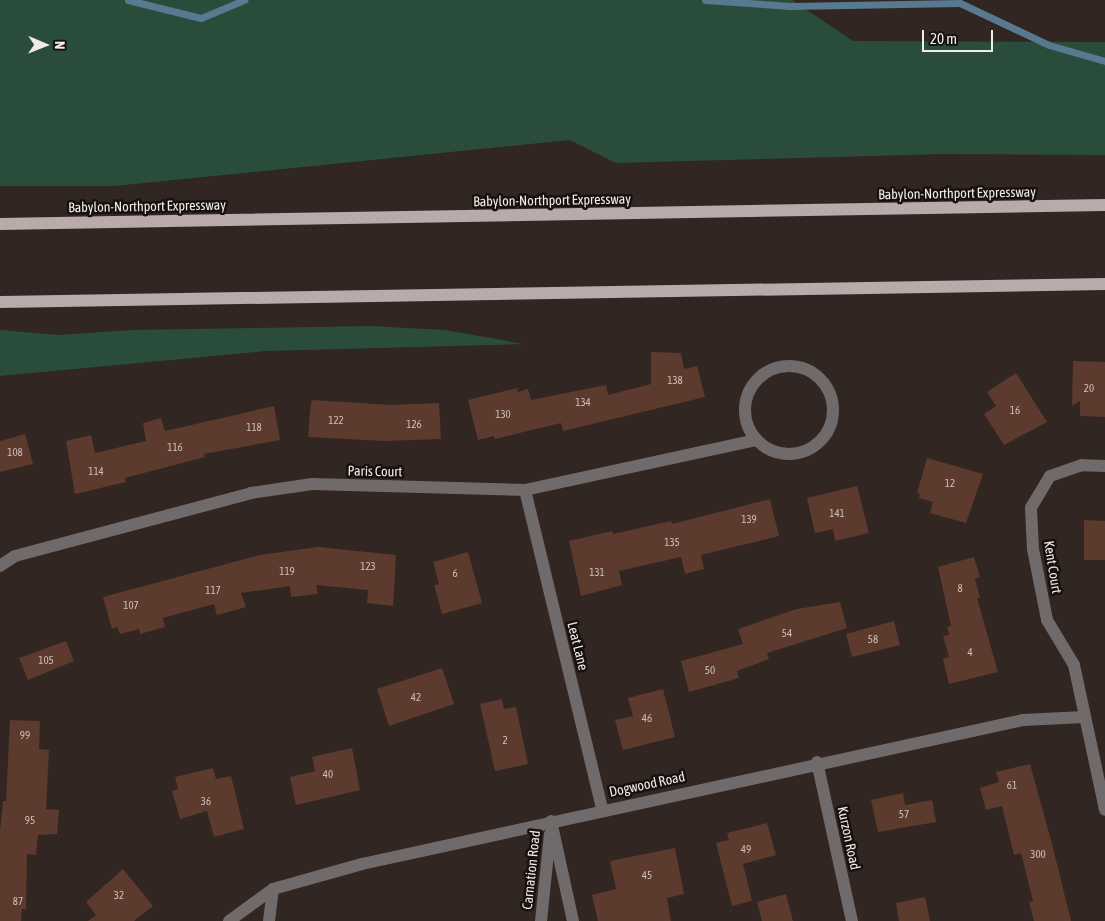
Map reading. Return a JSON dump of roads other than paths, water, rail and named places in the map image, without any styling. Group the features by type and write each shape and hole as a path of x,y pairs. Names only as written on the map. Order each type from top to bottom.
{"main road":[{"name":"Babylon-Northport Expressway","path":"0,224 1105,206"},
{"path":"0,302 1105,284"}],"street":[{"path":"788,365 808,370 825,384 833,412 830,427 810,449 782,454 756,440 744,414 745,399 760,375 788,365"},
{"name":"Paris Court","path":"0,566 14,556 251,493 312,484 524,490 756,440"},
{"name":"Kent Court","path":"1105,466 1082,465 1050,476 1031,508 1033,549 1047,620 1074,665 1105,810"},
{"name":"Leat Lane","path":"524,490 602,809"},
{"name":"Dogwood Road","path":"229,921 272,888 362,864 552,822 602,809 1022,720 1084,716"},
{"name":"Kurzon Road","path":"818,762 852,921"},
{"path":"552,822 573,921"},
{"name":"Carnation Road","path":"541,921 552,822"},
{"path":"269,921 272,888"}],"waterway":[{"path":"128,0 201,18 244,0"},
{"path":"705,0 790,6 960,3 1049,45 1105,61"}]}
